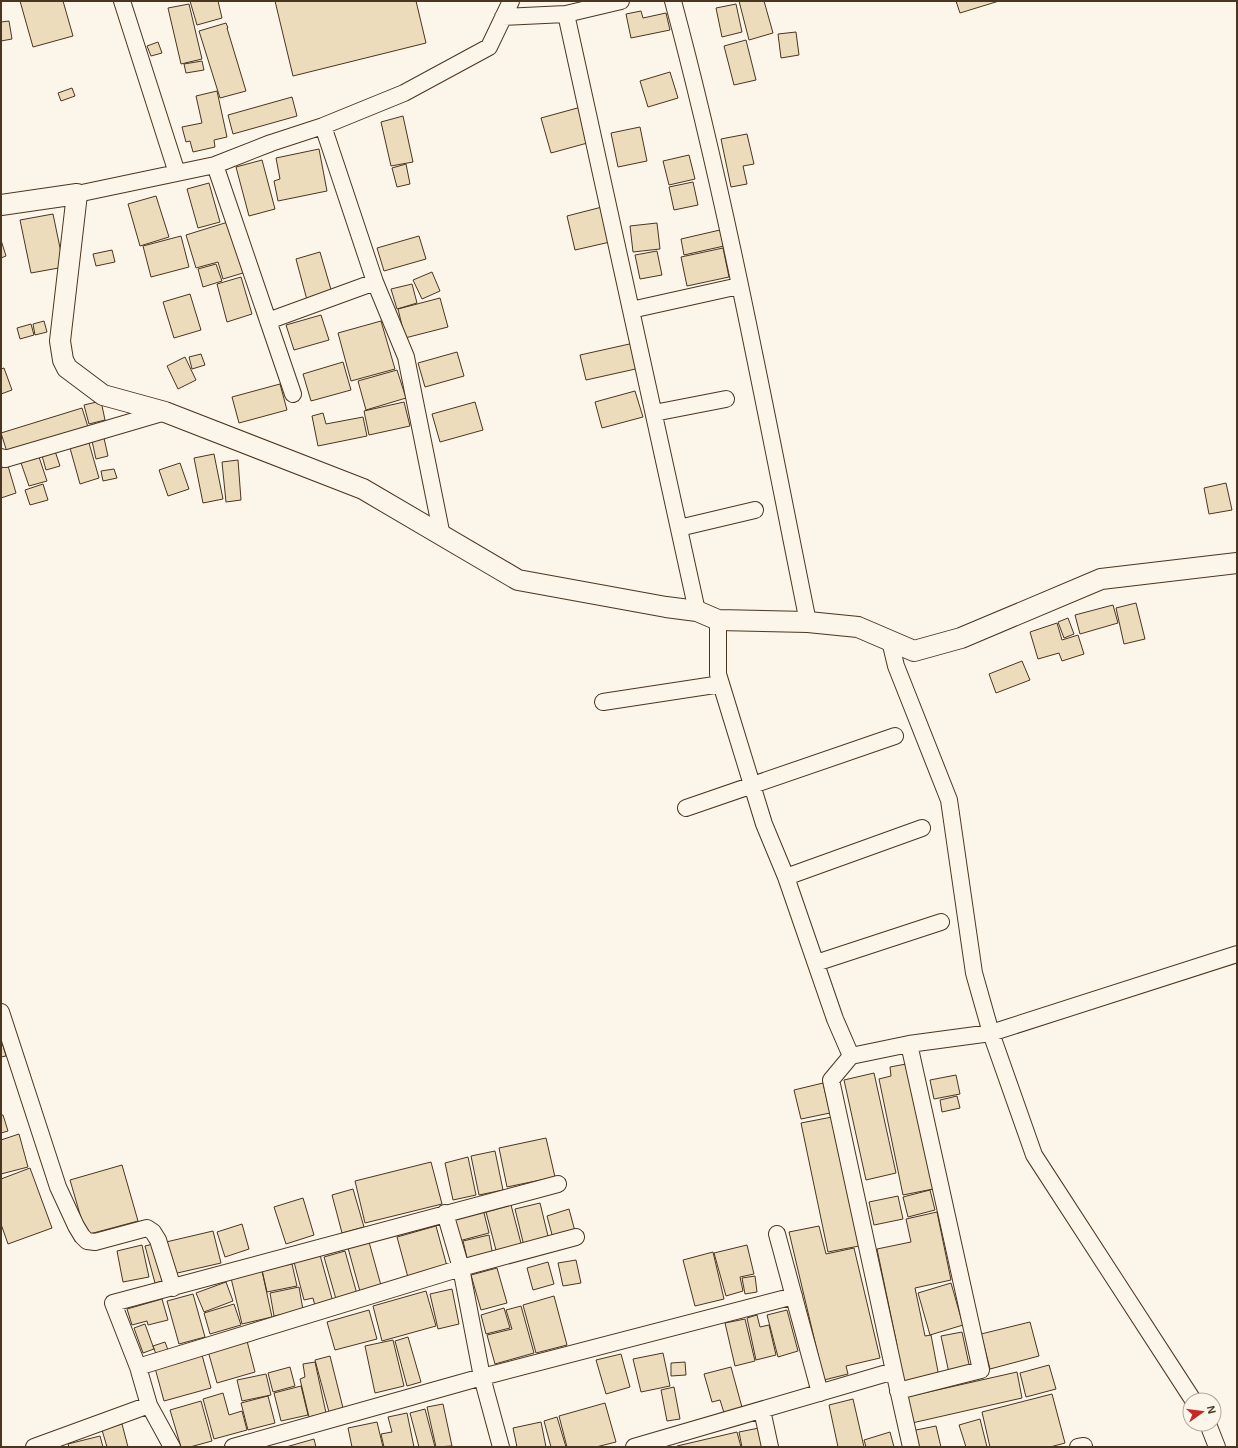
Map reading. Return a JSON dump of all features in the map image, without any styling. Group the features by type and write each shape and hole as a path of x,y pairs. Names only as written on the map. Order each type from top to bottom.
{"street":[{"path":"122,1 177,173"},
{"path":"1,205 77,194 215,165 271,143 323,126 404,93 489,47 511,1"},
{"path":"503,17 566,14 621,1"},
{"path":"673,1 684,41 719,191 808,622"},
{"path":"566,14 697,610"},
{"path":"323,126 375,282 406,356 442,536"},
{"path":"215,165 293,394"},
{"path":"77,194 60,341 63,360 67,368 103,395 165,412 363,489 518,580 666,607 697,610 718,620 808,622 858,627 914,651 961,638 1101,579 1237,564"},
{"path":"268,321 375,282"},
{"path":"631,310 739,286"},
{"path":"654,413 726,399"},
{"path":"1,457 4,459 165,412"},
{"path":"679,528 755,510"},
{"path":"718,620 718,674 752,786 764,824 786,877 836,1019 851,1056"},
{"path":"890,641 896,666 949,800 974,974 991,1033 1034,1155 1188,1392"},
{"path":"603,702 721,684"},
{"path":"686,808 895,736"},
{"path":"786,877 922,828"},
{"path":"816,963 941,922"},
{"path":"911,1447 831,1080 851,1056 909,1044 991,1033 1237,954"},
{"path":"1,1012 58,1187 82,1236 88,1241 95,1242 146,1228 153,1232 158,1240 173,1288"},
{"path":"898,1391 981,1370 909,1044"},
{"path":"172,1447 149,1405 138,1367 113,1303 558,1184"},
{"path":"445,1213 462,1268 482,1377 501,1447"},
{"path":"777,1234 820,1393"},
{"path":"138,1367 462,1268 576,1237"},
{"path":"233,1447 482,1377 794,1296"},
{"path":"634,1447 894,1372"},
{"path":"34,1447 57,1443 149,1405"},
{"path":"762,1410 770,1447"},
{"path":"1211,1432 1217,1447"}],"building":[{"path":"20,1 63,1 73,36 33,47"},
{"path":"190,1 218,1 222,18 197,25"},
{"path":"275,1 416,1 426,43 293,76"},
{"path":"739,1 764,1 773,33 749,40"},
{"path":"956,1 999,1 960,13"},
{"path":"189,4 202,59 181,64 168,8"},
{"path":"736,4 742,32 722,37 716,8"},
{"path":"641,11 643,18 666,13 670,30 631,38 626,14"},
{"path":"9,21 12,39 1,41 1,22"},
{"path":"226,23 246,91 220,98 199,31"},
{"path":"796,32 799,55 781,58 778,34"},
{"path":"746,40 756,80 734,85 724,46"},
{"path":"158,42 162,53 151,56 147,46"},
{"path":"202,61 204,70 186,73 184,64"},
{"path":"670,72 678,98 648,107 640,81"},
{"path":"72,88 75,96 61,101 58,93"},
{"path":"217,91 227,137 214,140 215,147 193,152 190,141 186,142 182,127 202,123 196,96"},
{"path":"292,97 297,116 233,134 228,115"},
{"path":"581,107 591,142 551,153 541,118"},
{"path":"403,116 413,162 391,166 381,122"},
{"path":"640,127 647,161 618,167 611,133"},
{"path":"747,134 754,164 743,166 747,184 731,187 721,139"},
{"path":"319,149 327,191 278,201 274,181 280,179 276,158"},
{"path":"689,155 695,179 669,185 663,161"},
{"path":"262,160 275,209 249,216 236,167"},
{"path":"406,164 410,184 397,187 392,168"},
{"path":"693,182 698,205 674,210 669,187"},
{"path":"209,183 220,222 198,228 187,189"},
{"path":"156,196 169,237 140,246 128,204"},
{"path":"602,207 610,242 575,250 567,216"},
{"path":"53,214 64,267 31,273 20,220"},
{"path":"228,222 243,273 223,279 218,262 196,268 186,235"},
{"path":"657,223 660,249 633,252 630,226"},
{"path":"720,230 724,246 684,255 681,239"},
{"path":"181,236 189,267 151,277 143,246"},
{"path":"419,236 426,259 384,271 377,248"},
{"path":"1,240 6,256 1,258"},
{"path":"723,248 729,277 687,286 681,257"},
{"path":"112,250 115,262 96,266 93,254"},
{"path":"657,251 662,275 640,279 635,255"},
{"path":"320,252 332,293 307,300 296,259"},
{"path":"216,264 222,281 203,287 198,269"},
{"path":"432,272 440,291 422,299 413,280"},
{"path":"241,277 252,314 227,322 217,284"},
{"path":"412,284 417,303 397,309 391,289"},
{"path":"190,294 201,330 174,338 163,302"},
{"path":"440,298 448,327 405,338 398,309"},
{"path":"321,315 329,340 294,350 286,325"},
{"path":"44,321 47,332 35,335 33,324"},
{"path":"381,321 395,369 351,381 338,333"},
{"path":"31,324 34,335 20,339 17,328"},
{"path":"634,343 640,368 586,380 580,355"},
{"path":"457,352 464,376 425,387 418,363"},
{"path":"201,354 205,365 192,369 189,357"},
{"path":"185,357 196,380 178,389 167,366"},
{"path":"343,362 351,390 311,401 303,374"},
{"path":"4,368 12,390 1,394 1,369"},
{"path":"397,370 406,398 366,410 358,381"},
{"path":"280,384 287,410 239,423 232,397"},
{"path":"635,391 643,417 602,428 595,402"},
{"path":"101,401 105,420 89,424 84,405"},
{"path":"404,402 410,426 369,435 364,411"},
{"path":"475,402 483,430 440,442 432,414"},
{"path":"82,408 88,427 7,452 1,433"},
{"path":"323,413 326,424 363,417 367,436 318,446 312,416"},
{"path":"104,438 108,456 96,459 92,441"},
{"path":"89,443 99,478 80,484 70,448"},
{"path":"54,448 60,466 46,470 41,452"},
{"path":"38,454 47,481 29,486 20,460"},
{"path":"214,454 223,499 203,503 194,458"},
{"path":"238,460 241,500 226,502 222,462"},
{"path":"180,463 189,489 168,496 159,470"},
{"path":"8,466 16,493 1,498 1,468"},
{"path":"114,469 117,478 103,481 101,471"},
{"path":"1226,483 1232,510 1209,514 1204,488"},
{"path":"43,484 48,500 30,505 25,490"},
{"path":"1136,603 1145,639 1124,644 1116,608"},
{"path":"1113,605 1118,623 1080,634 1075,615"},
{"path":"1068,618 1074,634 1064,638 1058,622"},
{"path":"1057,623 1062,640 1078,635 1084,654 1062,661 1059,653 1038,659 1030,632"},
{"path":"1022,661 1030,680 996,693 989,674"},
{"path":"1,1039 6,1056 1,1057"},
{"path":"906,1064 933,1189 903,1195 879,1079 891,1076 890,1067"},
{"path":"874,1073 896,1173 866,1180 844,1080"},
{"path":"956,1075 960,1094 934,1099 930,1080"},
{"path":"823,1083 830,1113 801,1119 794,1090"},
{"path":"957,1096 960,1108 942,1112 940,1100"},
{"path":"1,1115 3,1115 8,1131 1,1133"},
{"path":"832,1117 859,1246 828,1252 801,1123"},
{"path":"19,1134 28,1167 1,1174 1,1140"},
{"path":"546,1138 555,1177 507,1187 499,1148"},
{"path":"495,1151 503,1190 479,1195 471,1156"},
{"path":"468,1157 476,1195 453,1200 445,1163"},
{"path":"431,1162 442,1204 365,1223 355,1181"},
{"path":"122,1165 138,1221 86,1235 70,1180"},
{"path":"30,1168 52,1228 8,1244 1,1224 1,1179"},
{"path":"353,1189 364,1227 342,1233 332,1195"},
{"path":"930,1190 935,1210 908,1217 903,1197"},
{"path":"898,1196 903,1219 874,1225 869,1202"},
{"path":"303,1198 314,1235 286,1244 274,1207"},
{"path":"540,1203 549,1240 524,1246 515,1209"},
{"path":"511,1205 522,1247 497,1254 486,1212"},
{"path":"483,1209 489,1233 459,1241 453,1217"},
{"path":"569,1209 576,1235 554,1242 547,1216"},
{"path":"937,1212 951,1280 915,1288 925,1336 931,1335 939,1377 904,1385 877,1249 911,1242 906,1219"},
{"path":"242,1224 249,1249 225,1257 217,1232"},
{"path":"436,1226 448,1270 409,1281 397,1237"},
{"path":"819,1226 826,1254 854,1248 880,1358 846,1366 848,1374 824,1380 789,1232"},
{"path":"213,1231 221,1263 173,1274 166,1242"},
{"path":"489,1235 493,1256 468,1262 463,1241"},
{"path":"369,1242 382,1289 361,1295 348,1248"},
{"path":"157,1243 166,1280 155,1283 145,1246"},
{"path":"142,1245 149,1277 123,1282 117,1251"},
{"path":"747,1245 754,1274 740,1277 743,1291 726,1296 714,1253"},
{"path":"345,1251 357,1294 336,1299 324,1257"},
{"path":"713,1252 724,1299 695,1306 683,1260"},
{"path":"320,1255 333,1302 315,1306 313,1298 304,1300 294,1262"},
{"path":"576,1260 581,1283 563,1286 558,1263"},
{"path":"548,1262 554,1284 533,1290 527,1268"},
{"path":"292,1264 297,1286 267,1292 262,1270"},
{"path":"497,1268 507,1303 481,1310 471,1275"},
{"path":"262,1271 272,1317 242,1324 231,1278"},
{"path":"755,1276 757,1292 745,1294 742,1278"},
{"path":"226,1282 233,1301 204,1312 196,1293"},
{"path":"951,1283 963,1325 930,1335 918,1293"},
{"path":"299,1287 303,1310 274,1316 270,1293"},
{"path":"452,1289 459,1324 438,1329 430,1294"},
{"path":"426,1291 436,1326 382,1341 373,1306"},
{"path":"193,1294 205,1337 179,1344 167,1301"},
{"path":"554,1296 567,1345 536,1353 523,1305"},
{"path":"162,1299 168,1320 148,1325 147,1321 132,1325 127,1309"},
{"path":"234,1304 241,1325 210,1334 204,1313"},
{"path":"521,1306 534,1353 495,1364 487,1335 512,1329 506,1310"},
{"path":"504,1308 510,1328 486,1334 481,1315"},
{"path":"369,1310 377,1339 335,1350 327,1322"},
{"path":"787,1310 798,1351 778,1357 767,1315"},
{"path":"757,1315 760,1327 769,1325 776,1355 756,1360 747,1318"},
{"path":"745,1319 755,1361 735,1366 725,1323"},
{"path":"1030,1322 1039,1356 990,1369 981,1334"},
{"path":"145,1324 154,1349 143,1353 134,1328"},
{"path":"962,1332 970,1369 949,1373 941,1336"},
{"path":"408,1337 421,1382 407,1386 395,1341"},
{"path":"393,1340 404,1386 375,1393 365,1346"},
{"path":"247,1341 255,1372 217,1383 208,1351"},
{"path":"165,1342 168,1350 156,1354 153,1346"},
{"path":"663,1353 670,1386 641,1392 633,1359"},
{"path":"621,1354 630,1387 606,1394 596,1360"},
{"path":"202,1355 211,1388 164,1401 155,1368"},
{"path":"330,1356 343,1408 329,1412 315,1360"},
{"path":"315,1362 326,1413 309,1417 300,1379 305,1377 303,1364"},
{"path":"685,1362 686,1375 671,1376 671,1363"},
{"path":"1049,1365 1056,1389 1026,1397 1020,1373"},
{"path":"290,1367 295,1386 273,1392 268,1373"},
{"path":"731,1367 743,1411 725,1416 720,1400 712,1402 704,1374"},
{"path":"1017,1372 1022,1398 912,1423 906,1397"},
{"path":"266,1374 271,1395 242,1401 237,1380"},
{"path":"301,1386 308,1415 281,1421 274,1393"},
{"path":"674,1387 680,1419 667,1421 661,1390"},
{"path":"223,1393 229,1415 242,1411 247,1430 214,1439 203,1399"},
{"path":"1052,1394 1065,1443 1050,1447 990,1447 982,1412"},
{"path":"268,1396 275,1423 248,1430 241,1403"},
{"path":"853,1399 864,1447 838,1447 829,1405"},
{"path":"201,1401 212,1441 190,1447 181,1447 170,1410"},
{"path":"605,1403 616,1442 596,1447 567,1447 559,1416"},
{"path":"443,1404 452,1446 436,1447 427,1407"},
{"path":"425,1409 435,1447 419,1447 410,1413"},
{"path":"407,1413 414,1447 384,1447 381,1434 392,1432 388,1417"},
{"path":"557,1417 566,1447 551,1447 544,1421"},
{"path":"980,1419 987,1447 966,1447 959,1425"},
{"path":"377,1422 383,1447 352,1447 348,1428"},
{"path":"541,1422 546,1447 517,1447 513,1428"},
{"path":"122,1424 128,1447 107,1447 102,1430"},
{"path":"936,1426 941,1447 915,1447 911,1431"},
{"path":"759,1428 763,1447 742,1447 739,1432"},
{"path":"737,1432 741,1447 677,1447 677,1446"},
{"path":"890,1432 894,1447 866,1447 864,1440"},
{"path":"100,1436 103,1447 69,1447 68,1444"},
{"path":"314,1439 316,1447 286,1447"}]}
